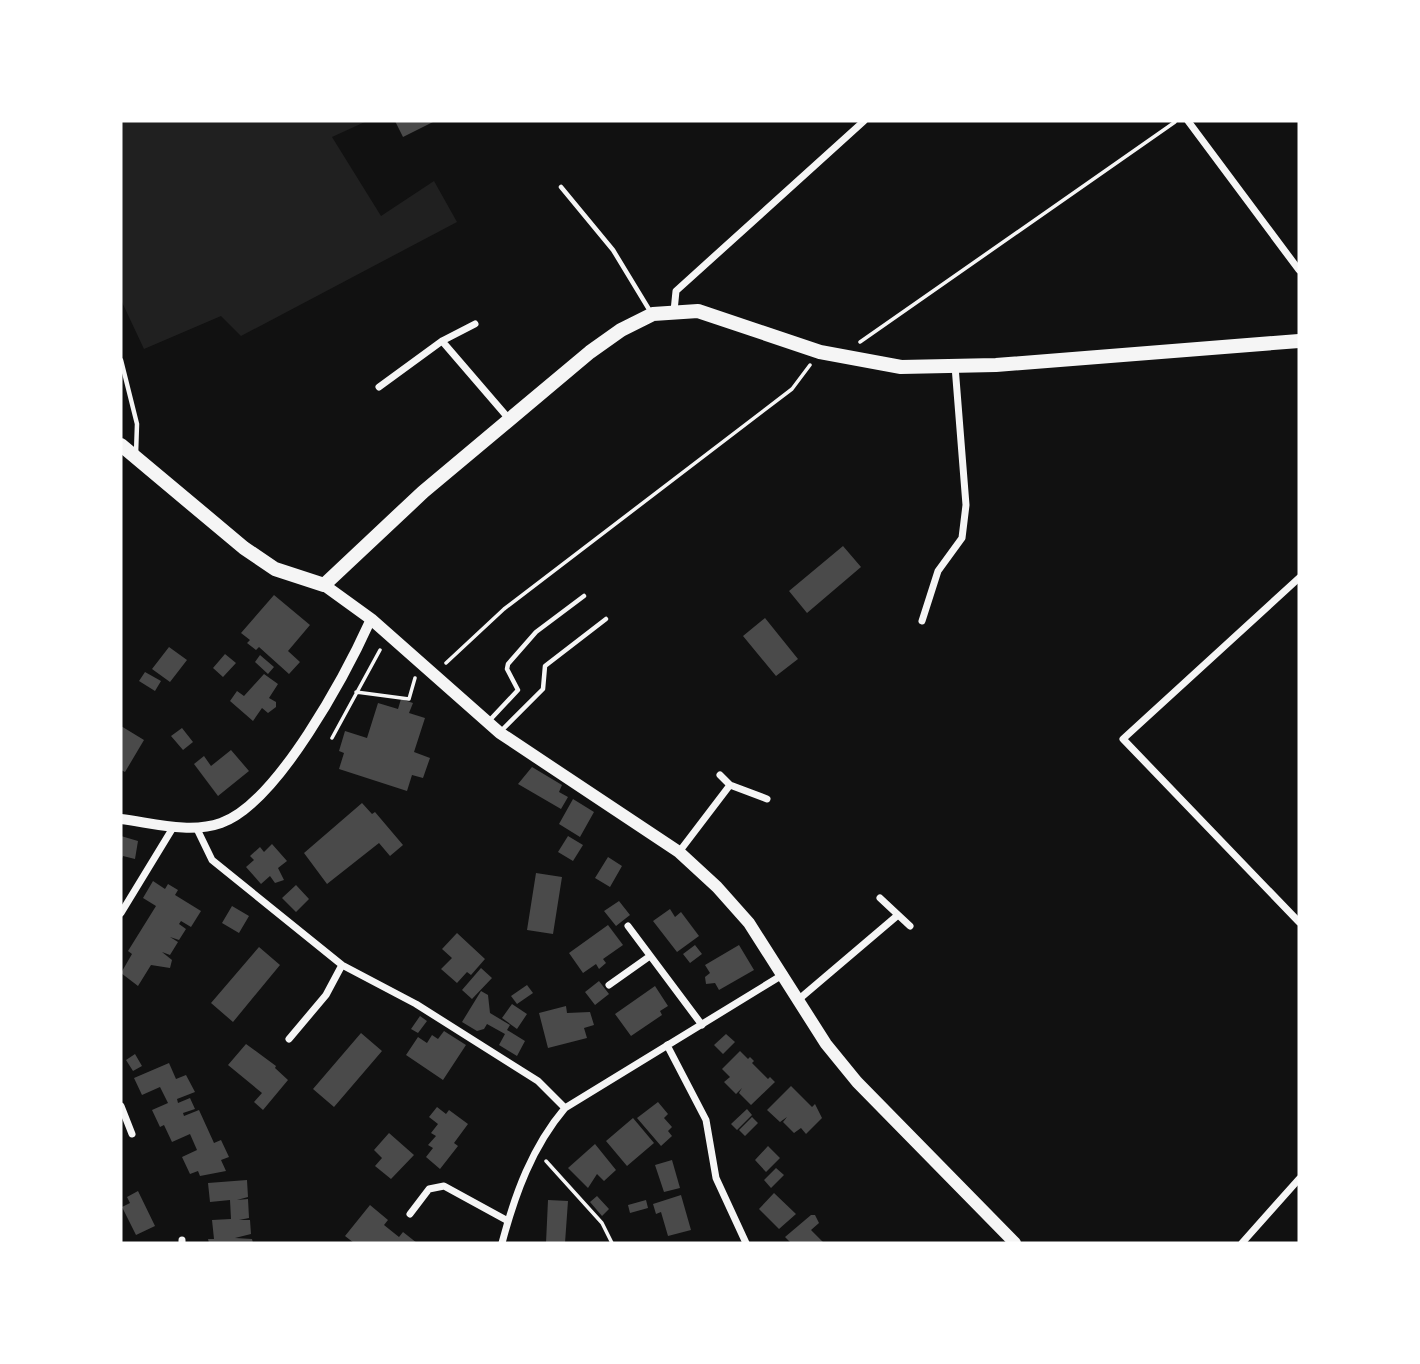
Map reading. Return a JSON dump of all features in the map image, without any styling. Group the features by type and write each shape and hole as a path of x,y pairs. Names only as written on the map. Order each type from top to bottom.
{"main road":[{"path":"324,585 423,492 590,352 621,330 653,314 698,311 820,352 901,367 955,366 1299,341"},
{"path":"121,445 244,548 275,569 324,585 371,618 500,733 679,852 717,887 749,923 784,974 826,1044 857,1082 1015,1243"}],"street":[{"path":"674,311 676,292 864,121"},
{"path":"1188,121 1299,270"},
{"path":"379,387 442,341 475,324"},
{"path":"442,341 510,420"},
{"path":"922,621 939,571 961,538 966,505 955,366"},
{"path":"1299,578 1123,739 1299,922"},
{"path":"121,819 197,828 224,822 253,802 278,774 346,672 371,618"},
{"path":"720,775 730,785 767,799"},
{"path":"679,852 730,785"},
{"path":"121,913 174,826"},
{"path":"197,828 212,860 342,965 416,1004 527,1073 565,1108"},
{"path":"880,898 910,926"},
{"path":"798,999 898,915"},
{"path":"628,926 702,1025"},
{"path":"609,985 650,956"},
{"path":"289,1039 326,995 342,965"},
{"path":"502,1243 536,1149 565,1108 784,974"},
{"path":"667,1045 706,1120 716,1178 746,1243"},
{"path":"121,1106 132,1134"},
{"path":"1242,1243 1299,1179"},
{"path":"410,1214 429,1189 444,1186 508,1221"}],"lane":[{"path":"561,187 613,250 653,314"},
{"path":"121,360 137,424 135,458"},
{"path":"487,722 518,690 519,686 509,674 508,664 536,632 584,596"},
{"path":"500,733 543,689 545,666 606,620"}],"path":[{"path":"842,356 903,309 1177,121"},
{"path":"434,675 504,609 792,388 820,352"},
{"path":"332,738 381,647 390,654"},
{"path":"356,692 409,699 419,662"},
{"path":"536,1149 602,1223 612,1243"}],"shaded area":[{"path":"121,121 367,121 332,137 381,216 434,181 457,222 241,336 221,316 144,349 121,300"}],"building":[{"path":"395,121 435,121 403,137"},
{"path":"843,546 861,567 807,613 789,591"},
{"path":"274,595 310,625 288,651 300,662 289,674 259,647 256,650 247,643 250,640 241,633"},
{"path":"765,618 798,659 776,676 743,636"},
{"path":"169,647 187,660 170,682 152,669"},
{"path":"225,654 236,663 223,677 213,668"},
{"path":"260,655 274,667 268,674 255,662"},
{"path":"145,672 161,681 155,691 139,681"},
{"path":"264,674 278,684 269,698 276,702 276,707 268,713 262,708 253,721 230,701 237,691 244,696"},
{"path":"401,699 413,703 409,713 425,718 414,752 430,758 423,778 412,775 407,791 339,769 344,753 339,751 345,731 367,738 378,703 398,709"},
{"path":"121,726 144,740 125,772 121,770"},
{"path":"182,728 193,742 183,750 171,736"},
{"path":"231,750 249,771 218,796 194,764 204,756 211,766"},
{"path":"532,767 562,785 559,792 568,797 561,809 518,784"},
{"path":"573,799 594,812 580,837 559,824"},
{"path":"362,803 372,814 375,812 403,845 390,856 379,843 327,884 304,853"},
{"path":"121,836 138,841 135,859 123,856 121,861"},
{"path":"568,836 583,845 573,861 558,852"},
{"path":"272,844 287,861 278,868 284,880 275,883 270,876 261,884 246,867 254,860 250,856 260,847 264,852"},
{"path":"608,857 622,866 610,887 595,878"},
{"path":"536,873 562,877 553,934 527,930"},
{"path":"153,881 165,889 168,884 178,890 175,895 201,911 191,927 181,921 179,924 186,929 179,940 170,937 178,942 170,955 162,952 172,960 170,968 151,965 138,986 121,973 132,954 128,951 156,906 143,898"},
{"path":"296,885 309,899 296,912 282,898"},
{"path":"619,901 630,915 616,926 604,911"},
{"path":"232,906 249,916 239,933 222,923"},
{"path":"670,909 675,917 681,912 699,936 677,952 653,921"},
{"path":"608,925 623,945 603,959 606,963 599,969 596,964 583,973 569,953"},
{"path":"457,933 485,959 471,975 467,972 457,983 441,969 452,958 442,949"},
{"path":"695,945 702,954 690,963 683,954"},
{"path":"739,945 754,970 719,990 715,983 706,984 705,977 710,973 705,965"},
{"path":"259,947 280,965 233,1022 211,1003"},
{"path":"481,968 492,978 472,999 462,990"},
{"path":"599,981 609,994 595,1005 585,992"},
{"path":"527,985 533,993 517,1004 511,996"},
{"path":"655,986 668,1006 660,1011 662,1015 631,1036 615,1014"},
{"path":"481,991 488,995 490,1013 510,1025 507,1030 525,1041 517,1056 499,1045 505,1034 487,1024 484,1029 477,1031 462,1022"},
{"path":"512,1004 527,1014 517,1029 502,1018"},
{"path":"566,1006 567,1013 590,1012 594,1025 584,1028 587,1038 548,1048 539,1013"},
{"path":"420,1016 427,1021 418,1033 411,1029"},
{"path":"444,1031 466,1045 443,1080 406,1055 418,1037 427,1043 432,1035 438,1039"},
{"path":"361,1033 382,1051 334,1107 313,1089"},
{"path":"726,1034 735,1042 723,1054 714,1045"},
{"path":"246,1044 276,1066 288,1080 263,1110 254,1102 262,1093 228,1065"},
{"path":"740,1051 754,1061 752,1063 768,1079 770,1077 775,1082 751,1105 739,1093 742,1088 736,1094 724,1082 730,1077 722,1069"},
{"path":"135,1054 142,1066 133,1071 126,1060"},
{"path":"169,1063 176,1079 186,1075 195,1092 177,1099 178,1103 190,1098 195,1109 183,1113 184,1116 199,1110 214,1143 221,1140 229,1157 221,1160 226,1171 200,1176 198,1171 190,1174 182,1157 197,1150 190,1134 172,1142 164,1125 160,1127 152,1110 168,1103 160,1087 142,1095 134,1078"},
{"path":"791,1086 812,1107 815,1104 822,1118 806,1134 801,1128 794,1133 783,1122 787,1117 780,1122 767,1110"},
{"path":"658,1102 668,1114 664,1118 672,1127 668,1131 672,1136 661,1146 637,1118"},
{"path":"437,1107 446,1114 449,1110 468,1124 454,1143 458,1146 440,1169 426,1157 433,1148 428,1145 436,1136 431,1133 438,1124 429,1117"},
{"path":"747,1109 752,1115 737,1130 731,1124"},
{"path":"752,1117 758,1123 745,1136 739,1130"},
{"path":"633,1118 654,1143 627,1166 606,1141"},
{"path":"389,1133 414,1155 391,1179 375,1166 382,1158 374,1150"},
{"path":"595,1144 616,1170 604,1181 597,1174 588,1188 568,1168"},
{"path":"768,1146 780,1158 766,1172 755,1160"},
{"path":"672,1160 680,1188 664,1192 655,1165"},
{"path":"776,1168 784,1175 771,1188 764,1180"},
{"path":"247,1180 248,1197 237,1200 248,1199 249,1218 239,1220 250,1220 251,1234 235,1238 252,1239 253,1243 209,1243 208,1239 214,1239 212,1220 231,1219 230,1200 210,1202 208,1183"},
{"path":"138,1191 155,1226 136,1235 122,1207 130,1203 127,1197"},
{"path":"774,1193 796,1214 779,1229 759,1209"},
{"path":"681,1195 691,1230 668,1236 661,1212 656,1214 653,1204"},
{"path":"597,1196 609,1209 602,1216 590,1202"},
{"path":"548,1200 568,1201 565,1243 546,1243"},
{"path":"646,1200 648,1208 630,1213 628,1205"},
{"path":"370,1205 388,1220 384,1225 399,1237 403,1232 417,1243 354,1243 345,1236"},
{"path":"811,1215 815,1215 819,1223 811,1230 824,1243 791,1243 785,1237"}]}
